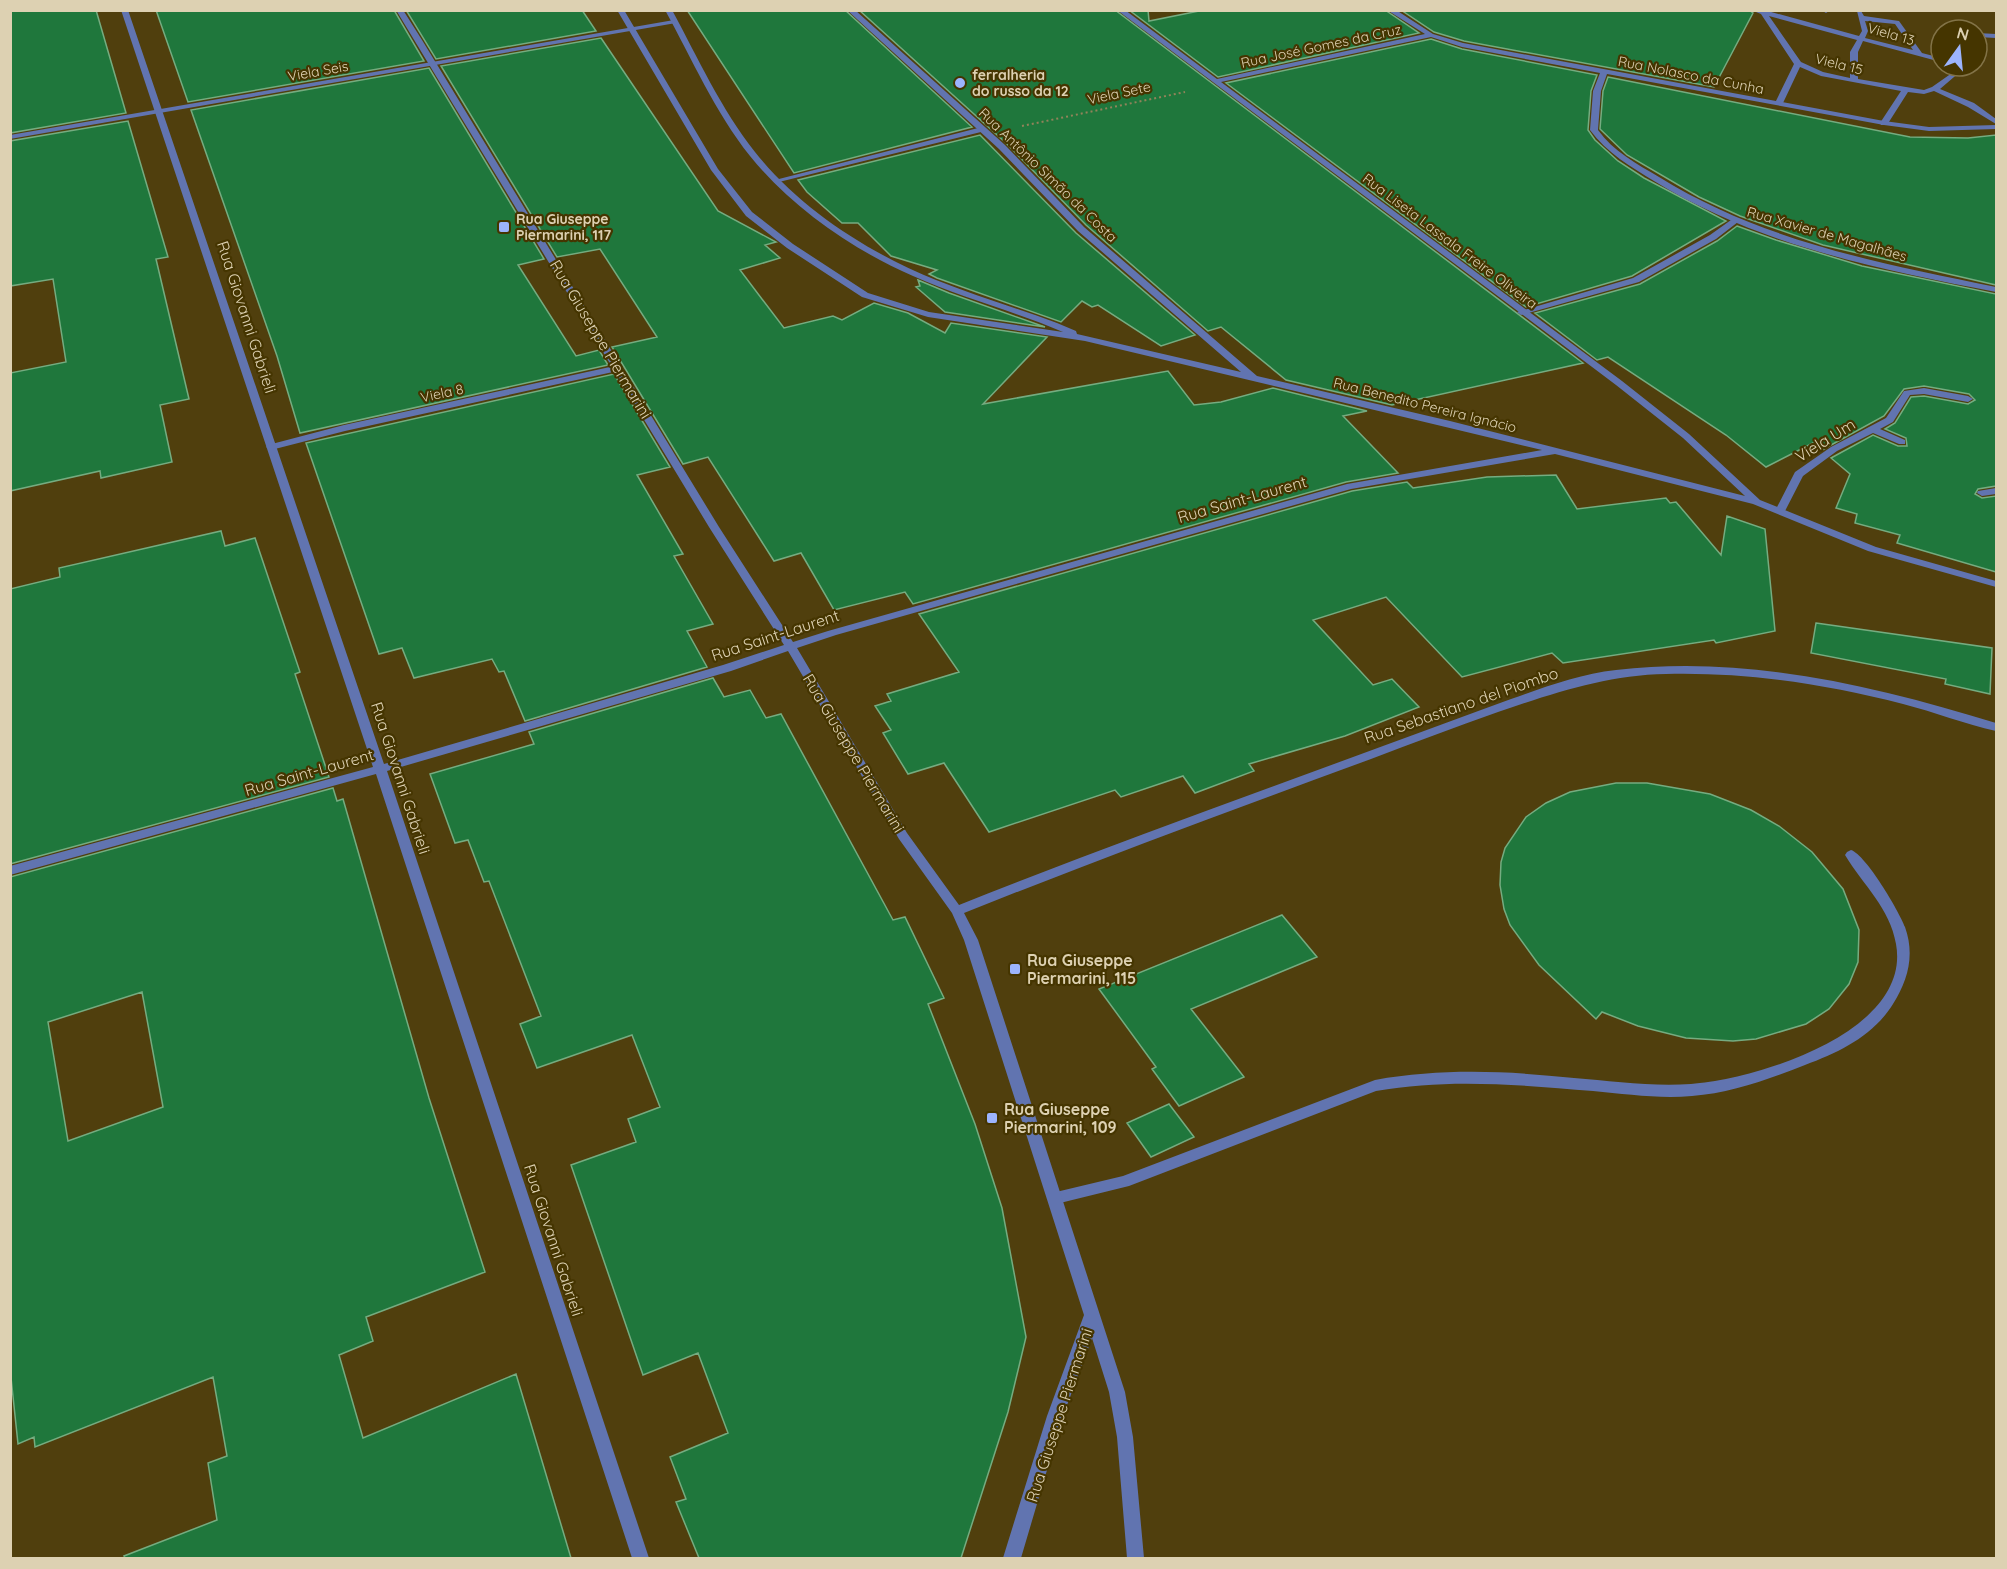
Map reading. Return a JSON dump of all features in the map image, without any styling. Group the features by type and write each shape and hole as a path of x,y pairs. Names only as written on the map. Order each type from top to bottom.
{"street":[{"name":"Rua Giovanni Gabrieli","path":"124,10 160,111 380,769 639,1558"},
{"name":"Rua Giuseppe Piermarini","path":"399,10 433,62 714,527 792,647 903,836 957,911 971,940 1093,1313 1055,1416 1012,1558"},
{"path":"620,10 714,170 749,214 831,275 865,295 928,314 1085,338"},
{"path":"668,10 738,135 765,169 855,242 883,258 945,286 1031,314 1085,338"},
{"name":"Rua Antônio Simão da Costa","path":"850,10 984,131 1081,229 1257,380"},
{"name":"Rua Liseta Lassala Freire Oliveira","path":"1120,10 1686,436 1757,502"},
{"name":"Rua Nolasco da Cunha","path":"1390,10 1431,35 1462,45 1884,123 1929,129 1996,127"},
{"name":"Viela 13","path":"1754,10 1929,57"},
{"name":"Viela 15","path":"1766,12 1798,64 1821,74 1854,81 1924,92 1935,89"},
{"path":"1854,81 1854,51 1865,31 1860,14 1897,22 1919,54"},
{"name":"Viela Seis","path":"10,137 674,22"},
{"name":"Rua José Gomes da Cruz","path":"1219,83 1431,35"},
{"path":"1779,104 1798,64"},
{"name":"Rua Xavier de Magalhães","path":"1604,71 1599,81 1593,116 1594,130 1598,137 1616,153 1669,188 1734,222 1855,259 1996,289"},
{"path":"1950,78 1935,89 1971,105 1996,122"},
{"path":"1884,123 1905,90"},
{"path":"778,180 984,131"},
{"path":"1521,312 1636,280 1713,237 1734,222"},
{"name":"Rua Benedito Pereira Ignácio","path":"1085,338 1257,380 1428,418 1757,502"},
{"name":"Viela 8","path":"271,447 344,428 619,368"},
{"name":"Viela Um","path":"1780,511 1799,474 1827,454 1890,420 1903,398 1914,391 1968,399"},
{"name":"Viela Um","path":"1872,429 1902,442"},
{"name":"Rua Saint-Laurent","path":"10,872 380,769 792,647 832,633 1351,486 1554,452"},
{"path":"1982,493 1996,492"},
{"path":"1757,502 1872,549 1996,584"},
{"name":"Rua Sebastiano del Piombo","path":"957,911 1444,726 1551,689 1612,674 1685,670 1802,679 1868,692 1996,727"},
{"path":"1056,1198 1124,1182 1375,1086 1412,1077 1457,1075 1652,1089 1700,1089 1753,1079 1840,1047 1868,1028 1895,994 1903,966 1902,931 1885,896 1851,855"},
{"path":"1093,1313 1117,1392 1125,1437 1136,1558"}],"path":[{"name":"Viela Sete","path":"984,131 1219,83"}],"building":[{"path":"10,10 96,10 126,113 10,133"},
{"path":"156,10 394,10 424,61 188,102"},
{"path":"406,10 582,10 596,31 436,59"},
{"path":"687,10 845,10 972,127 794,173"},
{"path":"859,10 1115,10 1583,363 1392,405 1286,380 1221,327 1208,331 1086,225 1006,143"},
{"path":"1129,10 1148,10 1149,21 1204,10 1385,10 1419,33 1218,77"},
{"path":"1401,10 1749,10 1753,13 1714,87 1464,41 1434,32"},
{"path":"601,38 718,211 776,242 765,245 780,258 740,270 784,328 833,316 842,320 874,303 908,313 945,333 951,323 1047,337 983,404 1168,371 1194,405 1221,402 1273,388 1367,411 1343,416 1398,473 1346,482 913,604 905,592 834,610 801,553 774,561 708,457 683,464 612,347 657,337 600,249 557,257 441,66"},
{"path":"1431,39 1462,49 1597,75 1591,91 1588,130 1595,140 1618,161 1644,178 1726,221 1632,276 1526,307 1226,83"},
{"path":"429,68 544,259 518,265 576,356 599,350 608,365 300,433 277,356 191,110"},
{"path":"1608,77 1910,137 1968,138 1996,135 1996,285 1823,245 1740,216 1699,197 1627,155 1600,129 1603,91"},
{"path":"128,121 168,257 156,259 189,399 160,405 172,462 101,478 100,471 10,491 10,373 66,362 53,279 10,286 10,141"},
{"path":"980,135 1076,233 1195,335 1161,346 1098,305 1092,307 1082,301 1061,322 937,278 929,274 937,270 891,256 858,223 842,223 807,192 798,180"},
{"path":"1737,226 1862,266 1996,294 1996,486 1978,489 1975,494 1982,498 1996,496 1996,572 1897,543 1900,535 1855,523 1857,514 1836,508 1850,474 1831,458 1873,435 1898,446 1907,446 1906,438 1885,429 1895,423 1911,397 1924,396 1968,404 1975,400 1969,394 1924,386 1904,389 1884,416 1822,450 1813,443 1766,467 1726,435 1608,357 1597,360 1535,313 1640,284 1717,241"},
{"path":"918,280 1045,327 945,312 916,287 920,286"},
{"path":"614,374 670,467 637,475 683,554 674,556 713,624 687,631 707,667 525,721 504,671 499,672 492,659 414,678 402,648 379,654 306,443"},
{"path":"1556,475 1577,509 1666,498 1670,503 1676,502 1721,555 1727,516 1765,529 1775,631 1716,643 1714,640 1563,663 1552,653 1462,677 1386,597 1313,620 1373,685 1392,679 1419,707 1345,736 1249,764 1254,771 1195,793 1183,776 1121,797 1115,790 989,832 944,763 908,774 883,733 891,730 875,706 891,701 887,694 959,672 919,614 1352,491 1407,482 1413,488 1487,477"},
{"path":"221,531 225,546 255,538 300,672 295,674 329,777 10,864 10,589 60,577 59,568"},
{"path":"1816,623 1992,648 1990,694 1945,684 1946,679 1811,653"},
{"path":"713,678 724,697 750,690 766,718 781,714 893,920 905,917 944,998 928,1004 975,1124 1002,1208 1026,1337 1008,1412 961,1558 699,1558 676,1502 686,1499 670,1457 728,1433 698,1353 643,1375 571,1165 636,1142 628,1119 660,1107 632,1035 537,1068 520,1024 541,1016 489,881 484,882 468,840 455,843 430,774 534,744 529,732"},
{"path":"1616,783 1647,783 1710,794 1751,810 1779,826 1812,852 1843,889 1859,930 1858,962 1849,984 1829,1009 1806,1024 1756,1039 1733,1041 1686,1038 1638,1026 1602,1012 1596,1019 1539,965 1510,925 1504,909 1500,885 1501,862 1505,848 1526,817 1546,803 1570,792"},
{"path":"333,788 337,801 343,799 429,1098 485,1272 366,1317 373,1341 339,1355 363,1438 516,1374 571,1558 125,1558 124,1556 217,1520 208,1463 227,1456 213,1377 35,1447 34,1437 18,1444 10,1368 10,877","holes":["142,992 163,1107 68,1141 48,1022"]},
{"path":"1282,915 1317,957 1191,1009 1244,1077 1179,1106 1152,1069 1156,1067 1099,989"},
{"path":"1169,1104 1194,1137 1151,1157 1127,1123"}],"place":[{"name":"ferralheria do russo da 12","path":"960,83"},
{"name":"Rua Giuseppe Piermarini, 117","path":"504,227"},
{"name":"Rua Giuseppe Piermarini, 115","path":"1015,969"},
{"name":"Rua Giuseppe Piermarini, 109","path":"992,1118"}]}
